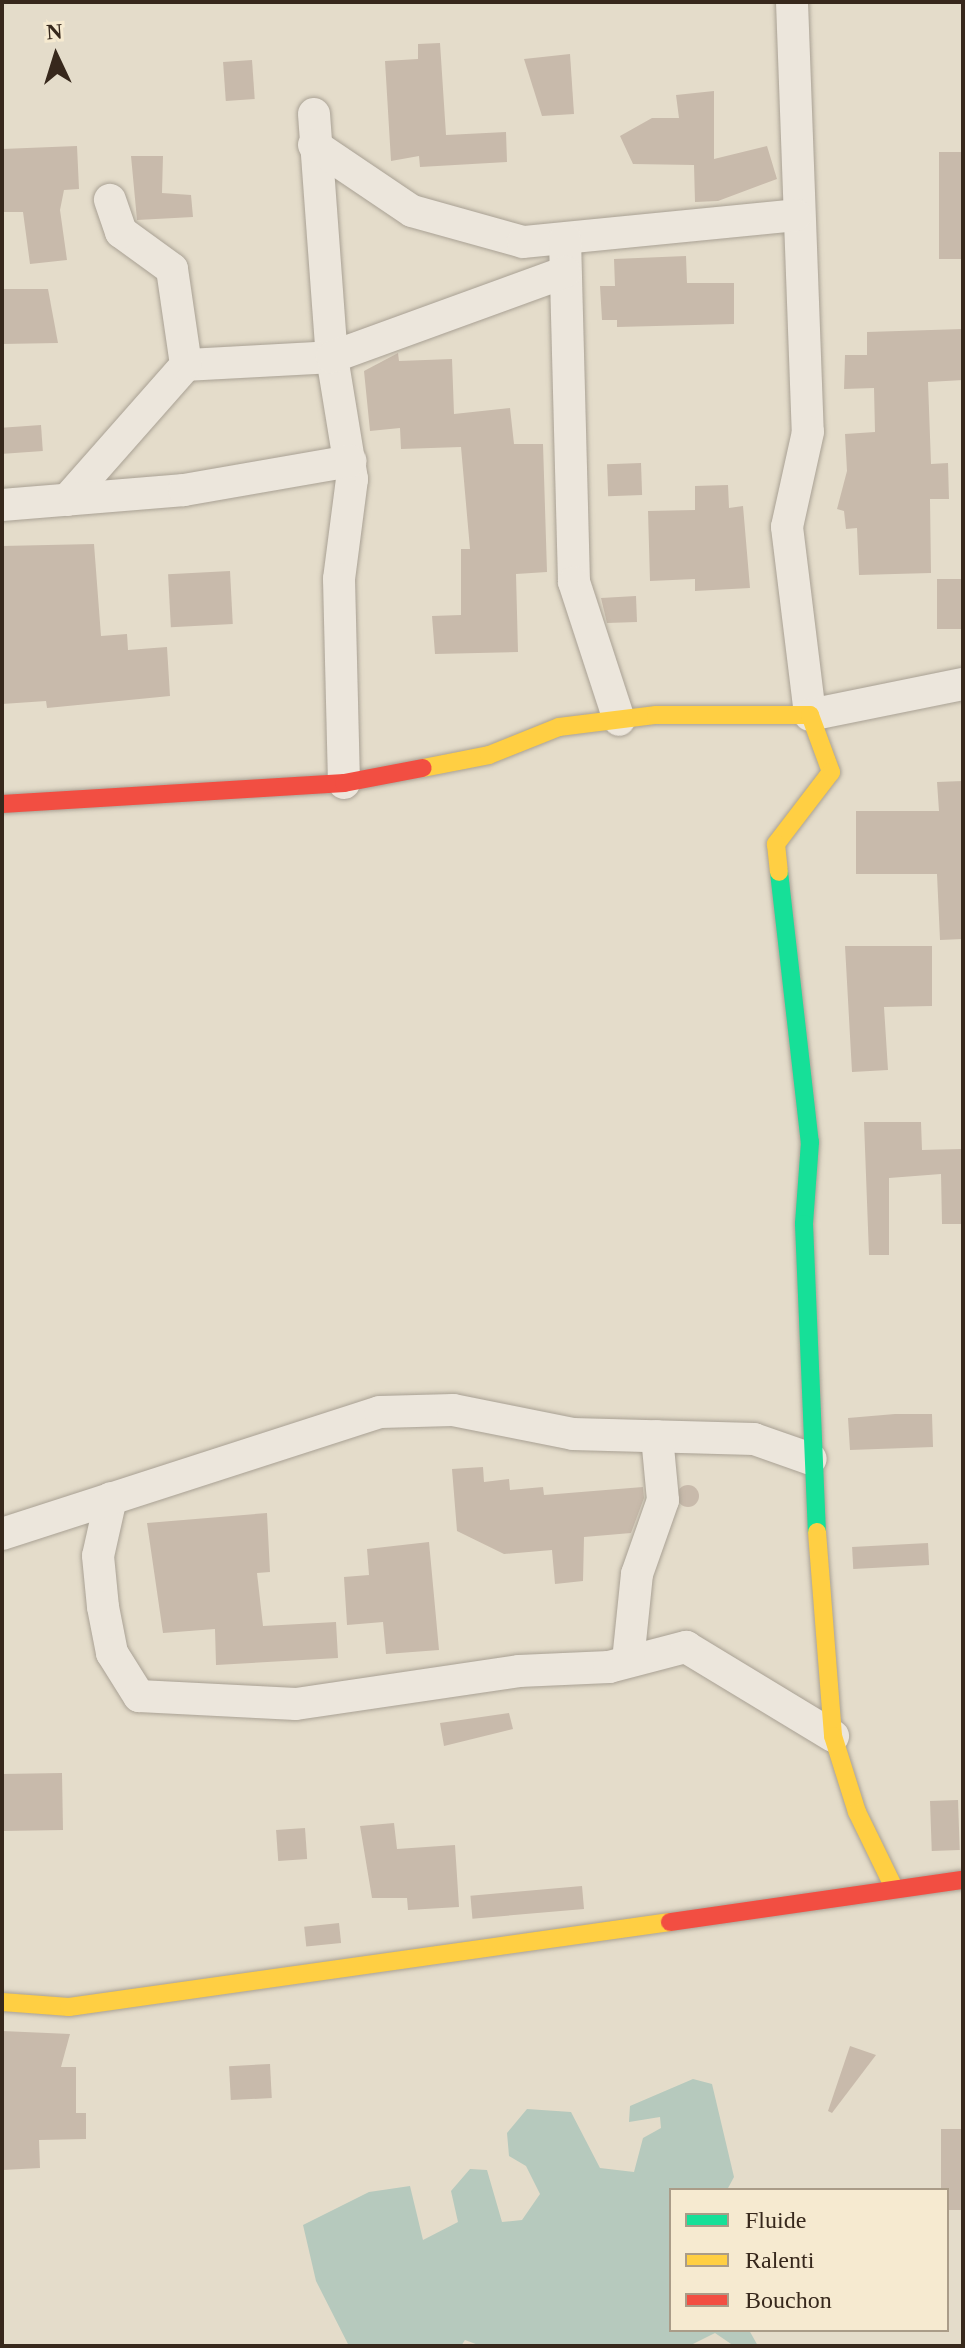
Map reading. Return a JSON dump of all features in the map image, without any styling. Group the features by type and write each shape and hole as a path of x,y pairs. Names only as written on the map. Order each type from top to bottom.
{"street":[{"path":"792,2 796,215 808,432 787,527 810,715 831,772 776,844 810,1142 804,1224 813,1322 811,1459 833,1736 857,1812 894,1888"},
{"path":"344,783 338,591 351,461 332,357 314,129 445,226 523,242 796,215"},
{"path":"110,200 121,232 172,269 186,365"},
{"path":"565,239 574,582 619,720"},
{"path":"67,500 186,365 332,357 565,272"},
{"path":"2,505 184,490 351,461"},
{"path":"2,804 77,805 344,783 489,755 533,732 619,720 810,715 963,684"},
{"path":"2,1534 111,1498 271,1453 380,1412 453,1410 573,1434 754,1439 811,1459"},
{"path":"628,1661 637,1574 663,1500 657,1436"},
{"path":"111,1498 98,1556 103,1607 112,1653 139,1696 296,1704 628,1661 673,1647 702,1651 833,1736"},
{"path":"2,2002 69,2007 963,1880"}],"shaded area":[{"path":"693,2079 712,2084 734,2177 728,2188 669,2188 669,2332 750,2332 758,2346 734,2346 715,2333 689,2346 481,2346 465,2340 461,2346 349,2346 316,2281 303,2225 369,2192 410,2186 423,2240 458,2222 451,2191 470,2169 487,2170 502,2222 522,2220 540,2194 526,2166 509,2156 507,2133 527,2109 571,2112 600,2168 634,2172 643,2138 661,2128 660,2117 629,2122 630,2106"}],"building":[{"path":"440,43 446,135 506,132 507,162 420,167 419,156 391,161 385,61 418,59 418,44"},
{"path":"570,54 574,114 542,116 524,59"},
{"path":"252,60 255,99 226,101 223,62"},
{"path":"714,91 714,159 767,146 777,179 718,201 695,202 694,165 633,164 620,136 652,118 679,118 676,95"},
{"path":"77,146 79,189 64,190 60,210 67,260 30,264 23,212 2,212 2,149"},
{"path":"939,152 963,152 963,259 939,259"},
{"path":"131,156 163,156 162,193 191,195 193,217 137,220"},
{"path":"686,256 687,283 734,283 734,324 617,327 617,320 602,320 600,286 615,286 614,259"},
{"path":"2,289 48,289 58,343 2,344"},
{"path":"963,329 963,380 928,382 931,464 948,463 949,499 930,499 931,573 859,575 857,528 846,529 844,511 837,509 847,471 845,434 875,432 874,388 844,389 845,355 867,355 867,332"},
{"path":"398,353 399,361 452,359 454,414 510,408 514,444 543,444 547,572 516,574 518,652 435,654 432,616 461,615 461,549 470,549 461,447 401,449 400,428 370,431 364,371"},
{"path":"41,425 43,451 4,454 2,428"},
{"path":"641,463 642,495 608,496 607,464"},
{"path":"728,485 729,508 743,506 750,588 695,591 695,579 650,581 648,511 695,510 695,486"},
{"path":"94,544 101,636 127,634 128,650 167,647 170,696 47,708 46,701 2,704 2,546"},
{"path":"230,571 233,624 171,627 168,574"},
{"path":"937,579 963,579 963,629 937,629"},
{"path":"636,596 637,622 607,623 601,598"},
{"path":"963,781 963,939 940,940 937,874 856,874 856,811 939,811 937,782"},
{"path":"845,946 932,946 932,1006 884,1007 888,1070 852,1072"},
{"path":"864,1122 921,1122 922,1150 963,1149 963,1224 942,1224 941,1174 889,1178 889,1255 869,1255"},
{"path":"932,1414 933,1447 850,1450 848,1418"},
{"path":"483,1467 484,1482 509,1479 510,1490 543,1487 544,1495 643,1487 644,1498 631,1533 584,1537 583,1581 555,1584 552,1550 504,1554 457,1531 452,1469"},
{"path":"688,1485 699,1496 688,1507 677,1496"},
{"path":"267,1513 270,1572 257,1573 263,1626 336,1622 338,1658 216,1665 215,1629 163,1633 147,1523"},
{"path":"429,1542 439,1650 386,1654 383,1622 347,1625 344,1577 369,1575 367,1549"},
{"path":"928,1543 929,1565 853,1569 852,1547"},
{"path":"509,1713 513,1729 444,1746 440,1723"},
{"path":"62,1773 63,1830 3,1831 2,1774"},
{"path":"958,1800 960,1850 932,1851 930,1801"},
{"path":"394,1823 397,1849 455,1845 459,1907 408,1910 407,1898 372,1898 360,1826"},
{"path":"305,1828 307,1859 278,1861 276,1830"},
{"path":"582,1886 584,1909 472,1919 470,1896"},
{"path":"339,1923 341,1943 306,1947 304,1927"},
{"path":"2,2031 70,2034 61,2067 76,2067 76,2113 86,2113 86,2139 39,2140 40,2168 3,2170"},
{"path":"850,2046 876,2055 832,2113 828,2111"},
{"path":"270,2064 272,2098 231,2100 229,2066"},
{"path":"941,2129 963,2129 963,2210 949,2210 949,2188 941,2188"}],"traffic: fast":[{"path":"779,872 810,1142 804,1224 817,1532"}],"traffic: slow":[{"path":"423,768 489,755 559,727 656,715 810,715 831,772 776,844 779,872"},
{"path":"817,1532 833,1736 857,1812 894,1888"},
{"path":"2,2002 69,2007 670,1922"}],"traffic: jam":[{"path":"2,804 344,783 423,768"},
{"path":"670,1922 963,1880"}]}
